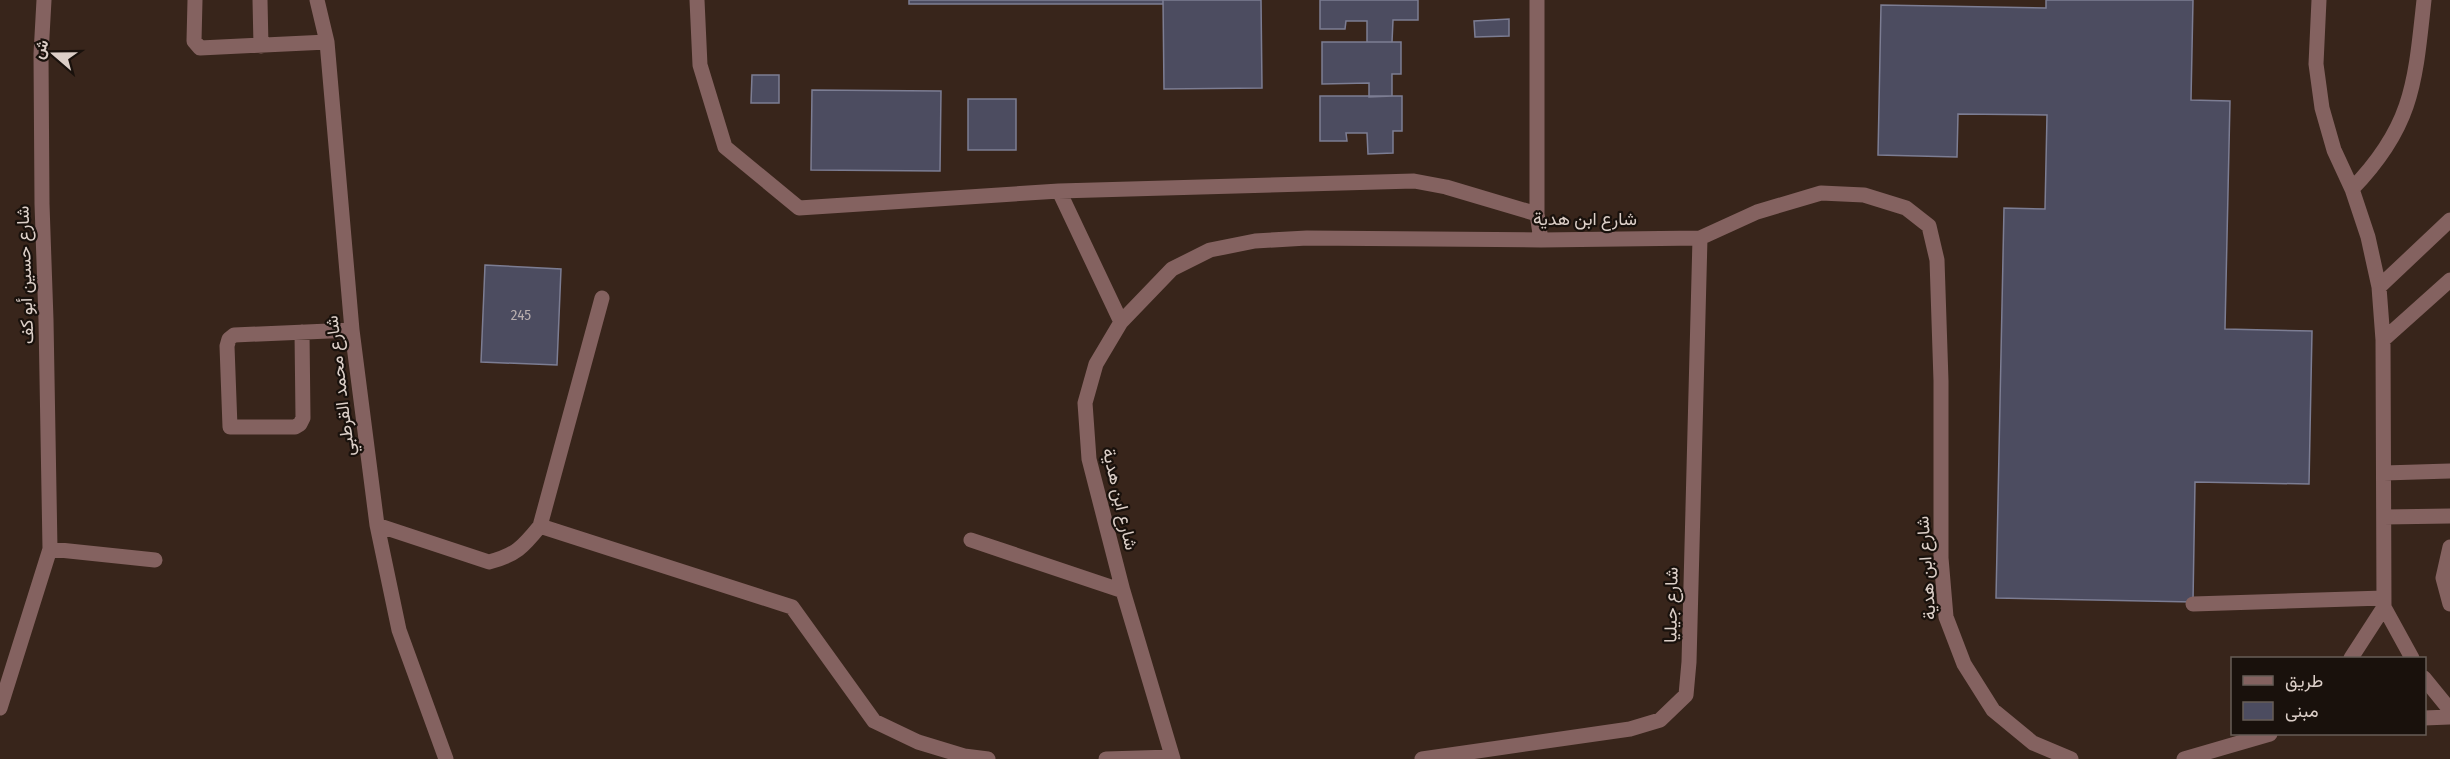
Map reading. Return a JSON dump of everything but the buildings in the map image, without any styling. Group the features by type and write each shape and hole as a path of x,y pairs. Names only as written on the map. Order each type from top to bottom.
{"street":[{"name":"شارع حسين أبو كف","path":"0,708 50,549 47,331 42,204 41,54 44,0"},
{"path":"195,0 195,40 196,46 200,48 327,42"},
{"path":"260,0 261,46"},
{"name":"شارع محمد القرطبي","path":"317,0 327,42 352,330 376,525 399,630 446,759"},
{"path":"697,0 700,65 725,147 799,208 1059,191 1414,181 1537,214"},
{"path":"1537,0 1537,214 1541,240"},
{"path":"2319,0 2316,64 2322,108 2334,150 2352,189 2368,237 2379,287 2383,340 2384,602 2412,657"},
{"path":"2352,189 2374,166 2394,137 2408,105 2417,70 2424,0"},
{"path":"1059,191 1121,322"},
{"name":"شارع ابن هدية","path":"1172,758 1123,591 1089,459 1085,403 1096,364 1121,322 1172,269 1210,250 1255,241 1307,238 1541,240 1700,238 1757,212 1821,193 1864,195 1906,208 1929,226 1937,260 1941,381 1941,558 1946,617 1964,664 1993,710 2033,743 2071,759"},
{"path":"2379,287 2450,220"},
{"name":"شارع جيليا","path":"1422,759 1630,729 1660,720 1686,695 1689,662 1700,238"},
{"path":"2383,340 2450,280"},
{"path":"376,525 489,562 521,549 540,526 603,298"},
{"path":"302,332 303,418 300,424 295,427 230,427 227,346 229,339 234,335 302,332 352,330"},
{"path":"2384,473 2450,471"},
{"path":"2384,518 2450,516"},
{"path":"540,526 792,607 874,721 918,742 964,756 988,759"},
{"path":"971,540 1123,591"},
{"path":"2450,547 2443,578 2450,604"},
{"path":"50,549 155,560"},
{"path":"2193,604 2384,602"},
{"path":"2352,657 2384,602"},
{"path":"2426,680 2450,710"},
{"path":"2426,718 2450,717"},
{"path":"2184,759 2267,735"},
{"path":"1106,759 1172,758"}]}
